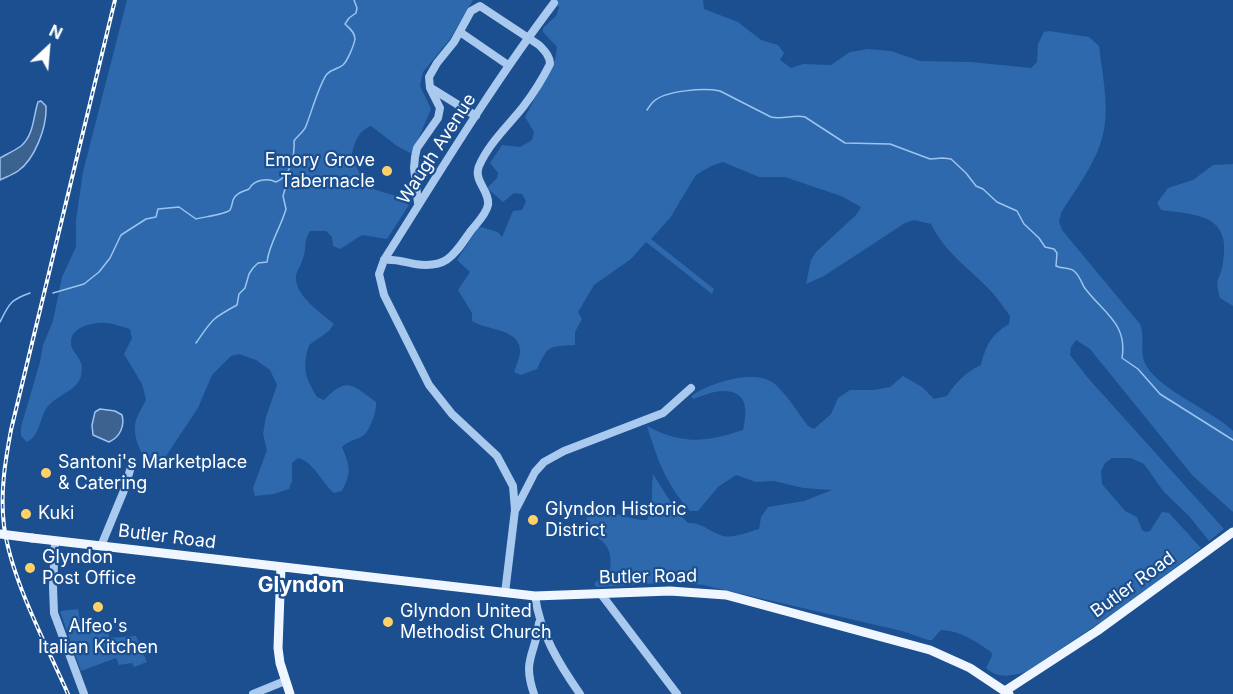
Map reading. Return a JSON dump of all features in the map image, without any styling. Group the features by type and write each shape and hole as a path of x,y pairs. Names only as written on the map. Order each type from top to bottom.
{"main road":[{"name":"Butler Road","path":"0,534 535,596 692,591 742,598 930,650 965,665 1007,692 1097,631 1233,532"},
{"path":"281,567 278,648 290,694"}],"street":[{"name":"Waugh Avenue","path":"515,510 513,486 503,464 452,414 437,395 395,319 381,286 379,274 384,260 418,204 508,65 554,3"},
{"path":"384,260 438,264 445,262 454,254 487,209 487,197 478,179 479,167 507,125 523,107 547,68 550,59 543,49 480,6 471,11 460,32 431,72 429,83 439,104 439,113 417,148 414,168 418,204"},
{"path":"460,32 508,65"},
{"path":"430,88 476,116"},
{"path":"505,593 515,510 534,472 544,462 564,450 663,413 691,388"},
{"path":"101,546 130,470"},
{"path":"55,540 52,586 54,613 84,694"},
{"path":"601,594 677,694"},
{"path":"535,596 539,622 549,645 580,694"},
{"path":"534,694 528,664 539,622"},
{"path":"253,694 285,681"}],"shaded area":[{"path":"127,0 473,0 450,39 423,72 420,86 431,109 412,154 397,146 371,126 362,131 353,148 351,158 370,186 399,197 409,205 387,239 362,235 340,249 333,246 332,237 326,231 310,231 296,276 299,290 304,297 334,324 329,331 309,345 307,353 306,372 317,397 324,400 338,388 350,386 376,402 374,415 367,432 342,447 349,469 342,491 334,493 309,464 298,458 292,463 292,481 289,489 274,494 255,496 253,488 267,450 263,434 266,417 277,385 270,370 256,360 239,354 231,356 212,375 198,408 164,459 156,464 148,460 139,447 135,434 137,418 146,400 142,384 124,354 132,338 130,329 110,323 90,324 75,333 71,343 82,365 79,381 46,408 32,438 27,442 21,436 21,427 43,345 53,321 62,277 76,247 76,220 83,172"},
{"path":"555,0 703,0 704,9 738,22 761,40 778,45 784,53 780,60 791,68 803,64 831,65 850,52 868,49 891,51 920,61 971,62 1031,68 1037,62 1038,44 1044,32 1089,37 1099,46 1105,99 1104,130 1092,163 1061,213 1059,222 1062,230 1140,324 1144,361 1150,371 1171,389 1233,431 1233,512 1193,476 1090,349 1076,340 1071,347 1070,355 1224,529 1209,541 1189,516 1164,492 1144,464 1131,458 1112,458 1105,463 1101,471 1102,484 1125,511 1137,517 1142,530 1150,531 1162,512 1169,513 1201,548 1122,608 1026,672 1010,675 995,674 986,668 992,656 991,652 955,632 941,630 932,640 928,640 902,631 703,585 676,582 597,587 594,584 602,576 610,574 610,557 602,541 583,528 588,516 596,513 611,513 647,520 653,474 677,512 688,523 701,525 724,536 734,536 759,529 761,517 768,507 804,501 832,490 803,488 774,481 756,482 736,475 718,487 698,511 690,511 663,471 647,426 683,439 706,439 743,430 745,417 742,399 733,392 717,391 693,399 691,396 721,382 757,377 776,385 808,426 814,429 831,414 838,398 850,390 890,387 903,376 922,387 934,399 947,396 962,378 981,365 990,341 1009,324 1010,316 990,290 942,242 931,224 914,220 905,223 824,276 806,284 811,260 816,252 856,215 861,207 841,196 785,177 759,177 723,162 696,175 670,218 651,239 714,289 712,294 646,242 631,259 594,285 578,312 582,319 575,332 575,345 550,348 537,369 521,375 514,372 520,353 519,345 510,335 472,321 472,313 458,290 470,272 457,260 478,228 498,232 502,237 513,211 522,210 526,201 522,194 514,193 503,202 487,188 497,178 498,173 490,163 502,145 520,147 532,140 534,132 525,117 555,60 557,47 543,32 543,28 556,16 559,8"},
{"path":"41,101 46,106 46,114 35,151 18,171 0,180 0,158 25,142 31,131 38,102"},
{"path":"1233,164 1233,306 1220,298 1218,291 1224,247 1222,235 1217,226 1199,216 1161,210 1157,203 1168,188 1193,180 1213,165"},
{"path":"100,409 115,411 122,415 121,431 109,442 93,435 92,425 95,412"},
{"path":"78,609 82,631 108,623 109,638 136,636 147,662 134,667 132,663 119,665 116,658 81,671 60,611"}],"waterway":[{"path":"53,293 84,284 99,272 110,258 121,235 146,219 156,217 158,209 179,207 196,219 220,214 230,210 236,196 249,189 254,183 265,180 276,182 281,179 289,170 294,152 294,141 305,128 324,79 329,72 343,65 352,49 355,37 352,30 345,24 356,13 354,0"},
{"path":"647,110 659,98 676,92 720,91 771,117 805,117 845,143 890,144 930,159 951,159 976,186 983,189 997,202 1017,211 1024,224 1045,247 1054,249 1057,253 1056,266 1072,270 1077,274 1084,287 1117,327 1123,346 1122,358 1138,369 1160,394 1233,440"},
{"path":"196,343 213,321 237,305 239,294 245,288 253,268 258,263 267,262 286,209 283,196 287,182 286,176"},
{"path":"0,322 11,303 30,293"}],"railway":[{"path":"68,694 30,611 14,568 4,526 3,490 11,430 115,0"}],"place":[{"name":"Emory Grove Tabernacle","path":"387,171"},
{"name":"Santoni's Marketplace & Catering","path":"46,473"},
{"name":"Kuki","path":"26,514"},
{"name":"Glyndon Historic District","path":"533,520"},
{"name":"Glyndon Post Office","path":"30,568"},
{"name":"Alfeo's Italian Kitchen","path":"98,607"},
{"name":"Glyndon United Methodist Church","path":"388,622"}],"district":[{"name":"Glyndon","path":"301,586"}]}
